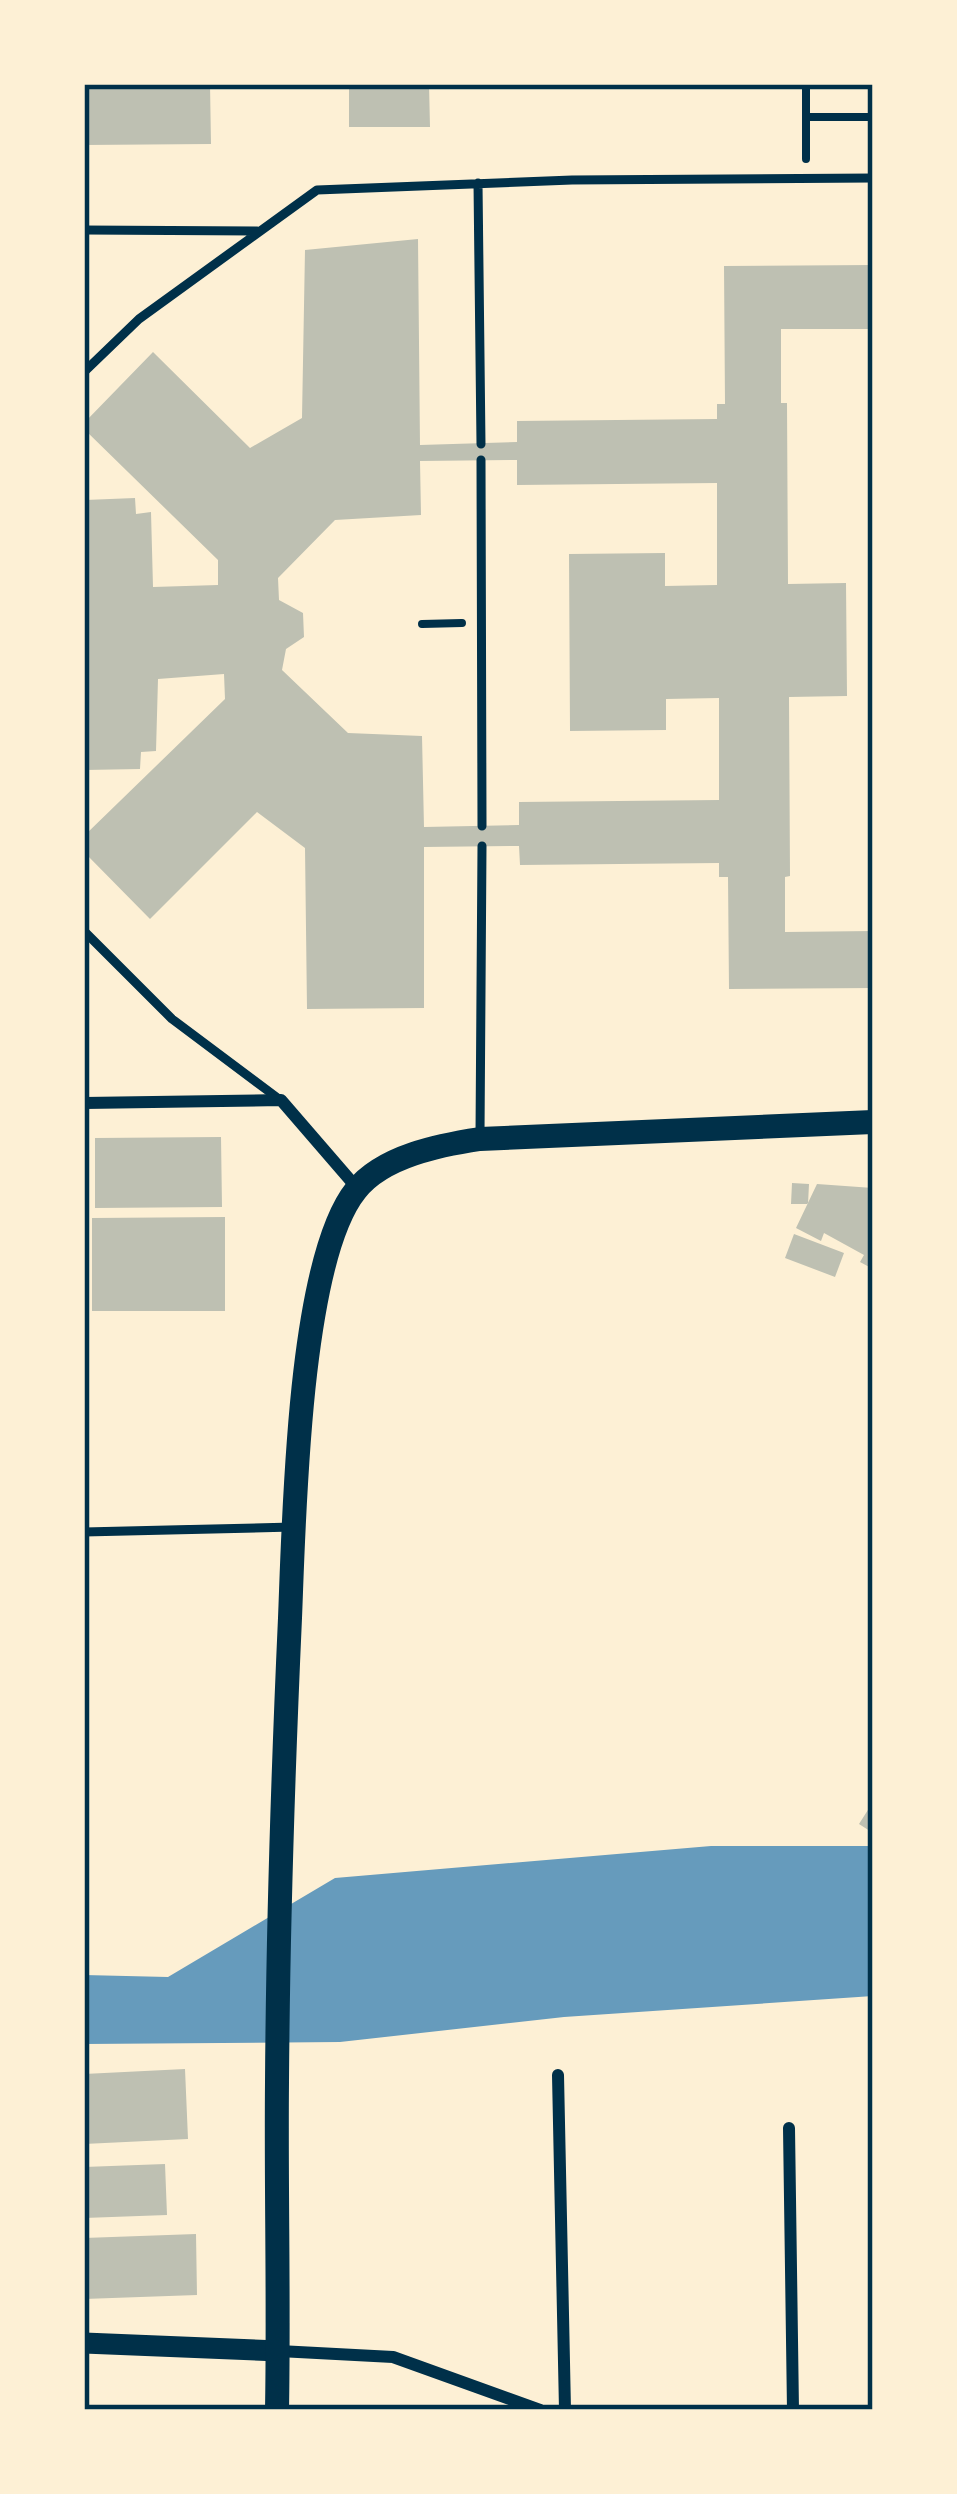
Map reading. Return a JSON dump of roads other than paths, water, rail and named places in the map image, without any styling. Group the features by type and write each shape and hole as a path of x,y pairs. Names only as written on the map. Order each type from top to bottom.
{"main road":[{"path":"277,2410 281,1839 293,1527 297,1452 325,1264 339,1221 357,1188 435,1145 480,1139 873,1122"}],"street":[{"path":"84,1103 281,1100 357,1188"},
{"path":"558,2075 565,2410"},
{"path":"789,2128 793,2410"},
{"path":"84,2343 393,2356 539,2410"}],"lane":[{"path":"84,372 139,319 317,190 873,178"},
{"path":"478,183 481,444"},
{"path":"84,230 257,231"},
{"path":"481,460 482,826"},
{"path":"480,1139 482,846"},
{"path":"84,931 172,1019 281,1100"},
{"path":"84,1532 293,1527"}],"water":[{"path":"711,1846 873,1846 873,1996 564,2017 340,2042 84,2044 84,1975 168,1977 335,1878"}]}
